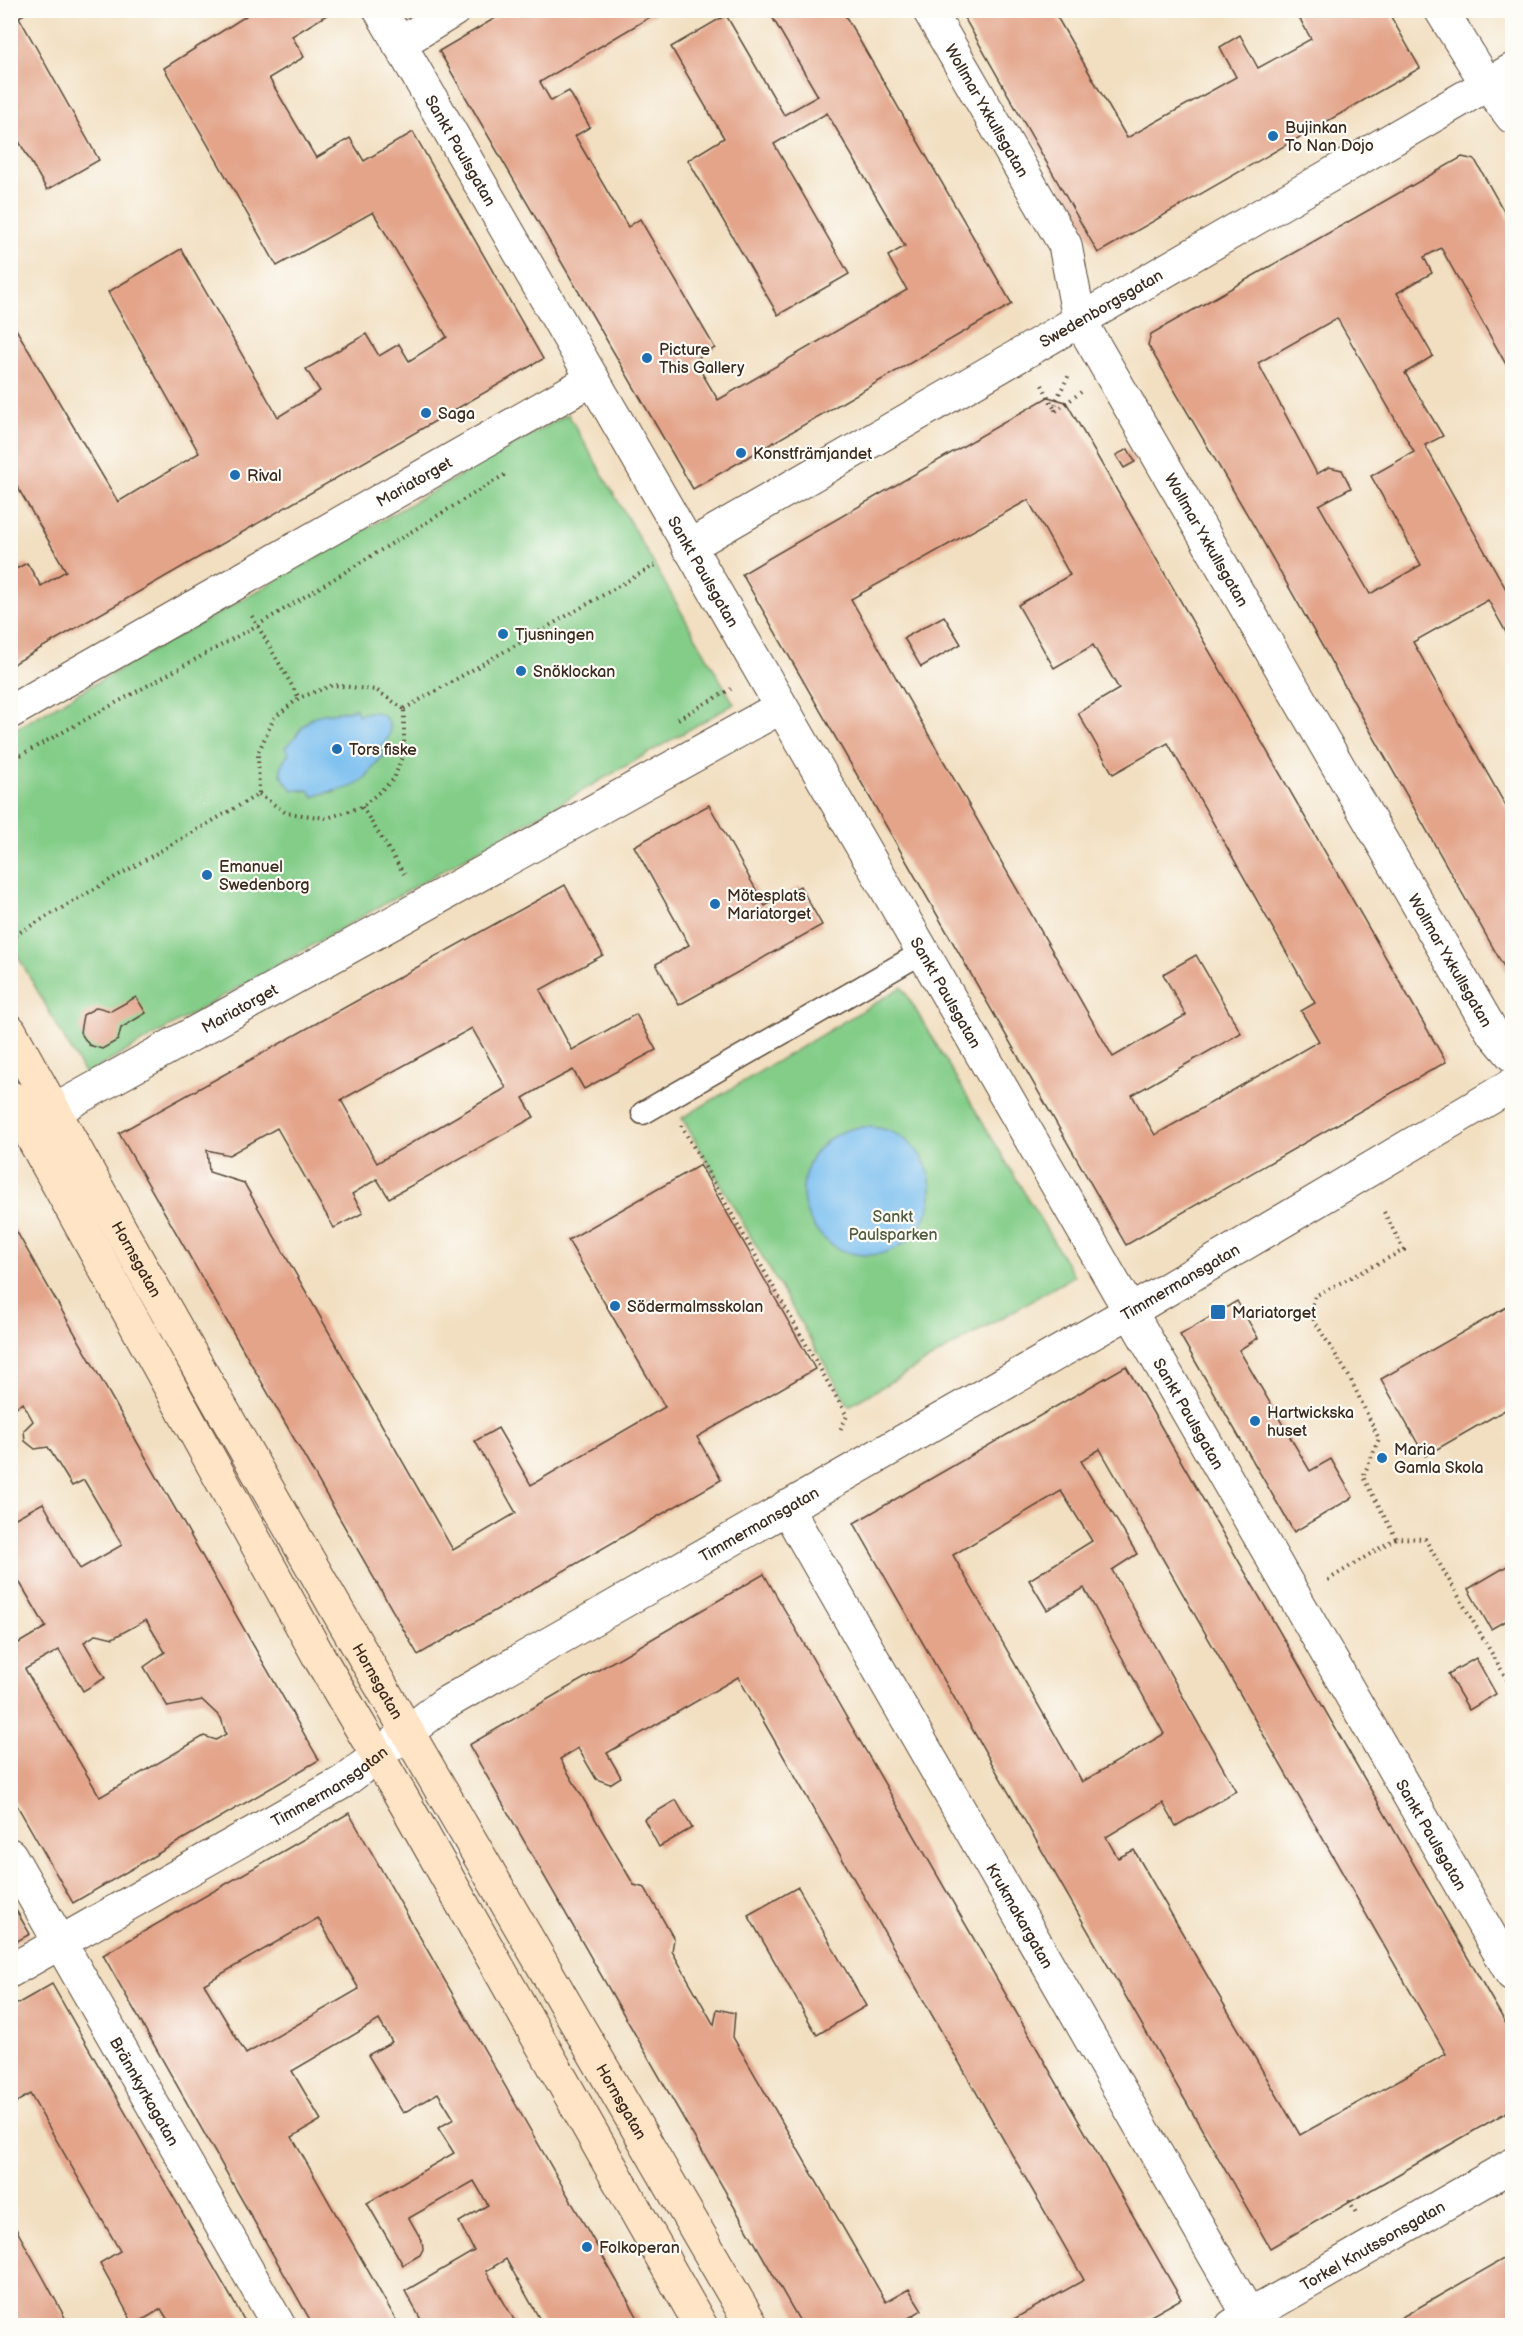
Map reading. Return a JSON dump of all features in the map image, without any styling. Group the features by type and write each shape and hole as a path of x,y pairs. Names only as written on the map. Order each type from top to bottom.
{"street":[{"name":"Sankt Paulsgatan","path":"380,10 1512,1974"},
{"path":"399,44 454,10"},
{"name":"Wollmar Yxkullsgatan","path":"929,10 1065,245 1079,319 1491,1030 1512,1055"},
{"path":"1441,10 1500,77 1512,117"},
{"name":"Swedenborgsgatan","path":"688,547 1500,77"},
{"name":"Mariatorget","path":"10,712 593,379"},
{"name":"Mariatorget","path":"54,1111 781,707"},
{"name":"Hornsgatan","path":"10,1031 97,1190 407,1732 753,2325"},
{"name":"Timmermansgatan","path":"10,1971 334,1787 444,1704 1129,1312 1512,1085"},
{"name":"Hornsgatan","path":"10,1097 318,1655 701,2325"},
{"name":"Krukmakargatan","path":"786,1507 1245,2322"},
{"name":"Brännkyrkagatan","path":"10,1855 279,2325"},
{"name":"Torkel Knutssonsgatan","path":"1245,2322 1512,2165"}],"lane":[{"path":"643,1113 922,952"}],"path":[{"path":"10,761 258,625 510,472"},
{"path":"404,709 688,547"},
{"path":"234,584 299,698"},
{"path":"259,794 258,753 274,718 299,698 333,686 376,690 404,709"},
{"path":"259,794 286,813 327,818 362,807 394,778 404,751 404,709"},
{"path":"15,935 259,794"},
{"path":"362,807 423,905"},
{"path":"666,1100 847,1416 840,1430"},
{"path":"1384,1212 1404,1250 1315,1296 1310,1314 1350,1378 1379,1439 1363,1477 1396,1538"},
{"path":"1296,1600 1396,1538 1425,1539 1512,1688"}],"green space":[{"path":"568,414 734,704 85,1075 11,944 10,732","holes":["338,712 359,715 376,760 366,777 333,793 302,791 281,775 282,766 290,752 291,745 304,725 316,718"]},
{"name":"Sankt Paulsparken","path":"902,987 1074,1276 849,1406 682,1118"}],"water":[{"path":"355,708 359,715 368,712 376,713 387,720 390,734 380,748 385,755 363,780 353,786 314,797 309,790 293,790 285,782 281,773 282,764 289,754 285,747 314,717"},
{"path":"867,1127 891,1132 912,1146 926,1167 931,1191 926,1215 912,1236 891,1250 867,1255 843,1250 822,1236 808,1215 803,1191 808,1167 822,1146 843,1132"}],"building":[{"path":"10,10 31,10 19,17 99,160 47,190 10,126"},
{"path":"243,10 335,10 292,36 304,57 269,78 316,158 350,138 364,161 413,132 543,359 10,666 10,572 27,563 41,586 66,571 10,474 10,319 118,502 199,453 108,292 181,249 278,417 320,391 306,369 366,334 379,356 399,344 409,361 447,337 373,212 277,266 164,68 246,16"},
{"path":"509,10 662,10 540,82 551,101 569,91 590,127 575,136 628,227 640,219 715,348 694,360 718,400 907,290 888,256 905,246 827,113 774,144 849,274 778,315 688,160 724,138 671,47 726,15 784,115 818,96 768,10 842,10 1012,304 693,489 439,51"},
{"path":"960,10 1053,10 1127,138 1236,77 1220,47 1240,35 1258,68 1311,39 1295,10 1387,10 1420,68 1098,253"},
{"path":"1462,157 1475,160 1512,226 1512,375 1441,248 1424,257 1432,273 1397,293 1433,356 1405,373 1443,436 1425,445 1506,589 1512,585 1512,643 1488,600 1413,642 1512,817 1512,981 1261,538 1148,345 1151,334","holes":["1337,318 1414,452 1371,476 1421,565 1370,594 1319,505 1351,488 1342,470 1329,467 1317,474 1258,363"]},
{"path":"1048,397 1066,402 1446,1062 1126,1245 742,574","holes":["1028,500 1070,575 1018,605 1054,668 1093,645 1119,689 1078,713 1113,774 1168,743 1315,1003 1301,1011 1319,1041 1155,1135 1132,1095 1241,1033 1196,955 1163,974 1186,1015 1113,1057 851,599"]},
{"path":"1128,449 1135,462 1124,468 1116,455"},
{"path":"944,616 961,644 921,667 904,638"},
{"name":"Mötesplats Mariatorget","path":"709,805 765,906 800,886 822,925 679,1005 656,964 689,945 634,846"},
{"path":"565,885 603,955 540,990 572,1050 636,1014 656,1050 584,1089 573,1070 547,1084 523,1098 534,1117 389,1198 377,1179 352,1194 363,1213 334,1228 277,1128 229,1155 207,1150 209,1172 244,1183 453,1550 516,1513 475,1441 498,1428 531,1485 665,1407 568,1240 700,1165 815,1369 697,1437 721,1480 418,1655 119,1133","holes":["472,1028 506,1088 377,1163 341,1100"]},
{"path":"136,997 146,1013 121,1028 118,1040 102,1049 89,1045 80,1032 83,1015 97,1007 111,1011"},
{"path":"10,1220 319,1760 73,1903 10,1793 10,1648 46,1627 10,1566 10,1521 43,1503 80,1569 122,1545 84,1480 72,1486 48,1447 35,1449 25,1441 24,1430 33,1421 23,1403 10,1410","holes":["146,1620 165,1652 144,1667 168,1707 202,1700 221,1718 226,1734 216,1740 204,1736 100,1797 25,1669 59,1650 83,1691 105,1678 84,1642 97,1634 113,1638"]},
{"name":"Hartwickska huset","path":"1237,1301 1258,1338 1239,1350 1310,1471 1331,1459 1353,1497 1294,1532 1180,1335"},
{"path":"1512,1304 1512,1406 1425,1456 1381,1379"},
{"path":"1126,1366 1512,2034 1512,2109 1270,2248 854,1523","holes":["1100,1449 1446,2054 1300,2135 1134,1850 1118,1858 1106,1837 1163,1803 1176,1826 1236,1791 1112,1570 1137,1554 1081,1461","1061,1491 1092,1541 1029,1580 1047,1610 1084,1588 1164,1734 1082,1782 953,1555"]},
{"path":"1512,1563 1512,1617 1491,1629 1468,1589"},
{"path":"764,1574 1181,2299 1135,2325 1003,2325 1084,2280 738,1677 607,1753 621,1777 610,1784 596,1779 578,1748 560,1759 634,1885 645,1888 674,1939 672,1951 714,2025 717,2009 735,2013 733,2037 886,2302 909,2289 922,2310 897,2325 802,2325 469,1745"},
{"path":"1476,1658 1496,1694 1469,1710 1448,1674"},
{"path":"676,1800 692,1828 659,1847 644,1819"},
{"path":"349,1813 642,2325 543,2325 506,2259 486,2271 517,2325 424,2325 405,2291 474,2251 459,2222 488,2205 474,2181 409,2218 422,2241 423,2249 420,2255 403,2265 367,2203 454,2153 438,2128 454,2119 438,2093 403,2113 368,2055 392,2042 379,2020 292,2071 321,2120 292,2137 399,2325 313,2325 103,1955","holes":["318,1918 359,1989 246,2054 204,1984"]},
{"path":"798,1887 866,2006 817,2035 748,1915"},
{"path":"10,1900 30,1934 10,1945"},
{"path":"52,1984 247,2325 171,2325 161,2309 134,2325 100,2263 120,2251 30,2094 10,2106 10,2008"},
{"path":"10,2218 43,2277 69,2325 10,2325"},
{"path":"1512,2254 1512,2325 1388,2325 1430,2301"}],"place":[{"name":"Bujinkan To Nan Dojo","path":"1273,136"},
{"name":"Picture This Gallery","path":"647,358"},
{"name":"Saga","path":"426,413"},
{"name":"Konstfrämjandet","path":"741,453"},
{"name":"Rival","path":"235,475"},
{"name":"Tjusningen","path":"503,634"},
{"name":"Snöklockan","path":"521,671"},
{"name":"Tors fiske","path":"337,749"},
{"name":"Emanuel Swedenborg","path":"207,875"},
{"name":"Mötesplats Mariatorget","path":"715,904"},
{"name":"Södermalmsskolan","path":"615,1306"},
{"name":"Mariatorget","path":"1218,1312"},
{"name":"Hartwickska huset","path":"1255,1421"},
{"name":"Maria Gamla Skola","path":"1382,1458"},
{"name":"Folkoperan","path":"587,2247"}]}
